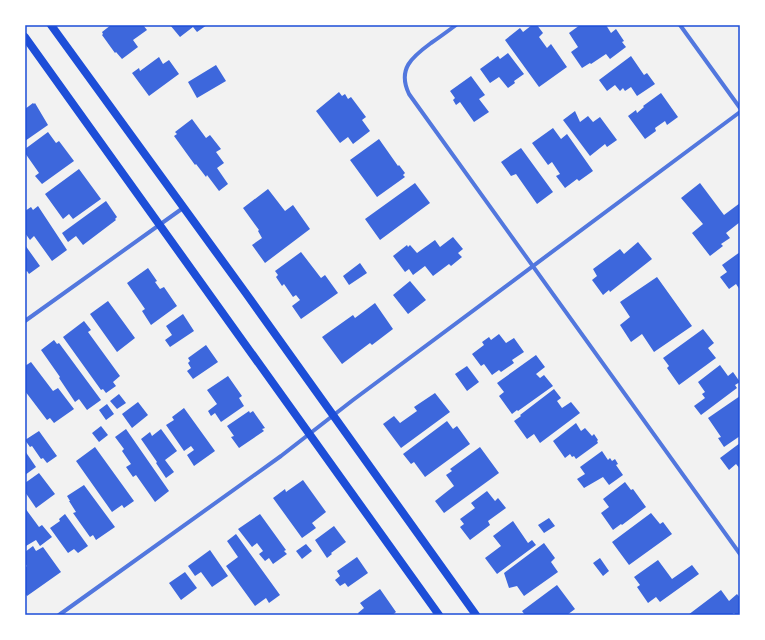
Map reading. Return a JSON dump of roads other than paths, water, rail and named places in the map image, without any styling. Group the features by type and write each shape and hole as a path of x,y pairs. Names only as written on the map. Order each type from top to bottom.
{"main road":[{"path":"51,25 476,615"},
{"path":"25,37 439,615"}],"street":[{"path":"456,25 418,53 409,64 404,76 406,88 413,101 740,554"},
{"path":"680,25 740,108"},
{"path":"59,615 310,434 740,112"},
{"path":"25,321 183,208"}]}
